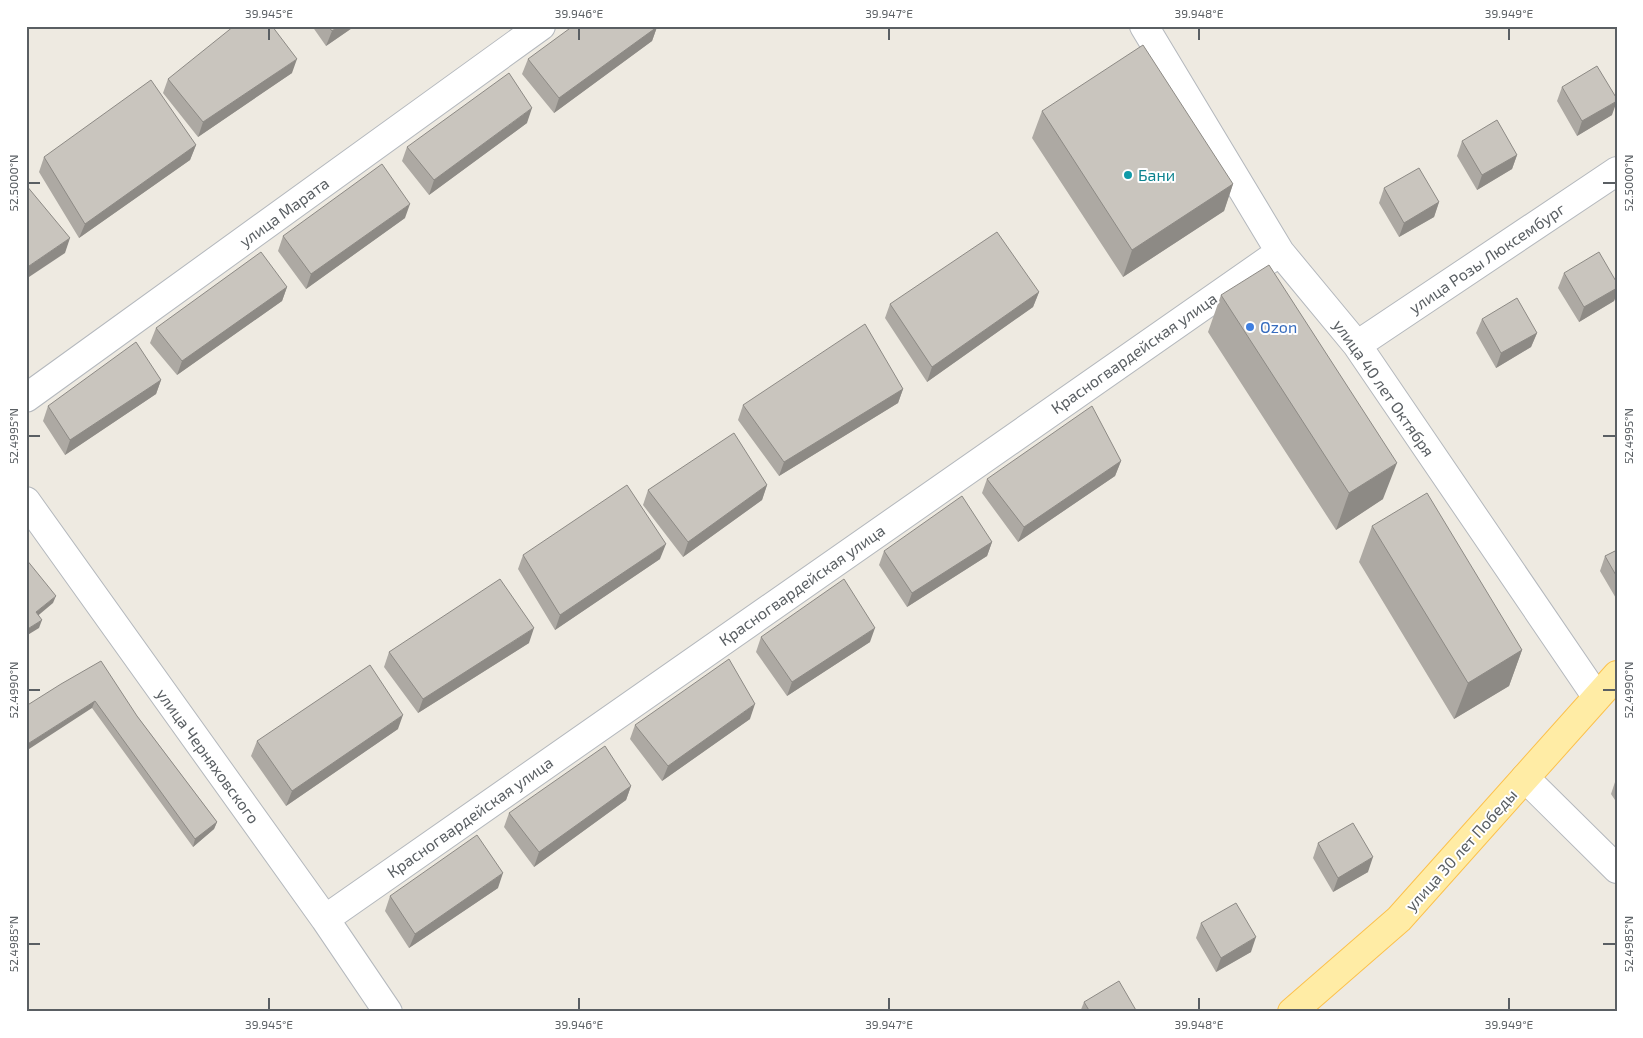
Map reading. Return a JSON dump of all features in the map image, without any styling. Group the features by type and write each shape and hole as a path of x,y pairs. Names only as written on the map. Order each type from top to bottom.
{"main road":[{"name":"улица 30 лет Победы","path":"1292,1012 1399,919 1596,696 1617,675"}],"street":[{"name":"улица Марата","path":"26,398 541,26"},
{"name":"улица 40 лет Октября","path":"1144,26 1280,252 1357,345 1596,696"},
{"name":"улица Розы Люксембург","path":"1357,345 1617,171"},
{"name":"Красногвардейская улица","path":"325,919 1280,252"},
{"name":"улица Черняховского","path":"26,501 325,919 388,1012"},
{"path":"1525,778 1617,869"}],"building":[{"path":"234,26 272,26 297,59 203,122 168,79"},
{"path":"328,26 339,26 332,31"},
{"path":"573,26 657,27 559,98 528,59"},
{"name":"Бани","path":"1143,45 1233,184 1132,250 1042,111"},
{"path":"1597,66 1617,101 1582,121 1562,87"},
{"path":"509,73 532,108 434,180 407,147"},
{"path":"151,80 196,145 85,224 44,157"},
{"path":"1497,120 1517,155 1482,175 1462,141"},
{"path":"382,164 410,204 311,274 283,236"},
{"path":"1419,168 1439,202 1404,223 1384,188"},
{"path":"26,185 70,238 26,268"},
{"path":"997,232 1039,292 932,367 890,304"},
{"path":"261,252 287,287 182,361 156,328"},
{"path":"1599,252 1617,283 1617,288 1584,307 1564,273"},
{"path":"1269,265 1397,463 1349,493 1221,295"},
{"path":"1517,298 1537,333 1501,353 1482,319"},
{"path":"865,324 903,389 784,462 743,405"},
{"path":"136,342 161,380 70,440 48,406"},
{"path":"1092,406 1121,461 1024,527 987,479"},
{"path":"734,433 767,485 688,542 648,490"},
{"path":"627,485 666,544 560,615 523,555"},
{"path":"1427,493 1522,650 1468,683 1372,526"},
{"path":"962,496 992,542 912,593 884,551"},
{"path":"1617,550 1617,577 1605,556"},
{"path":"26,559 56,596 36,612 42,620 26,630"},
{"path":"500,579 534,628 423,699 389,652"},
{"path":"844,579 875,628 792,682 761,637"},
{"path":"729,659 755,704 668,766 635,725"},
{"path":"101,661 137,716 217,822 195,839 95,701 26,745 26,706"},
{"path":"370,665 403,715 292,791 257,741"},
{"path":"605,746 631,786 539,852 509,813"},
{"path":"1353,823 1373,857 1338,878 1318,843"},
{"path":"477,835 503,873 415,934 390,896"},
{"path":"1236,903 1256,937 1221,958 1201,923"},
{"path":"1119,981 1137,1012 1090,1012 1084,1002"}],"place":[{"name":"Бани","path":"1128,175"},
{"name":"Ozon","path":"1250,327"}]}
